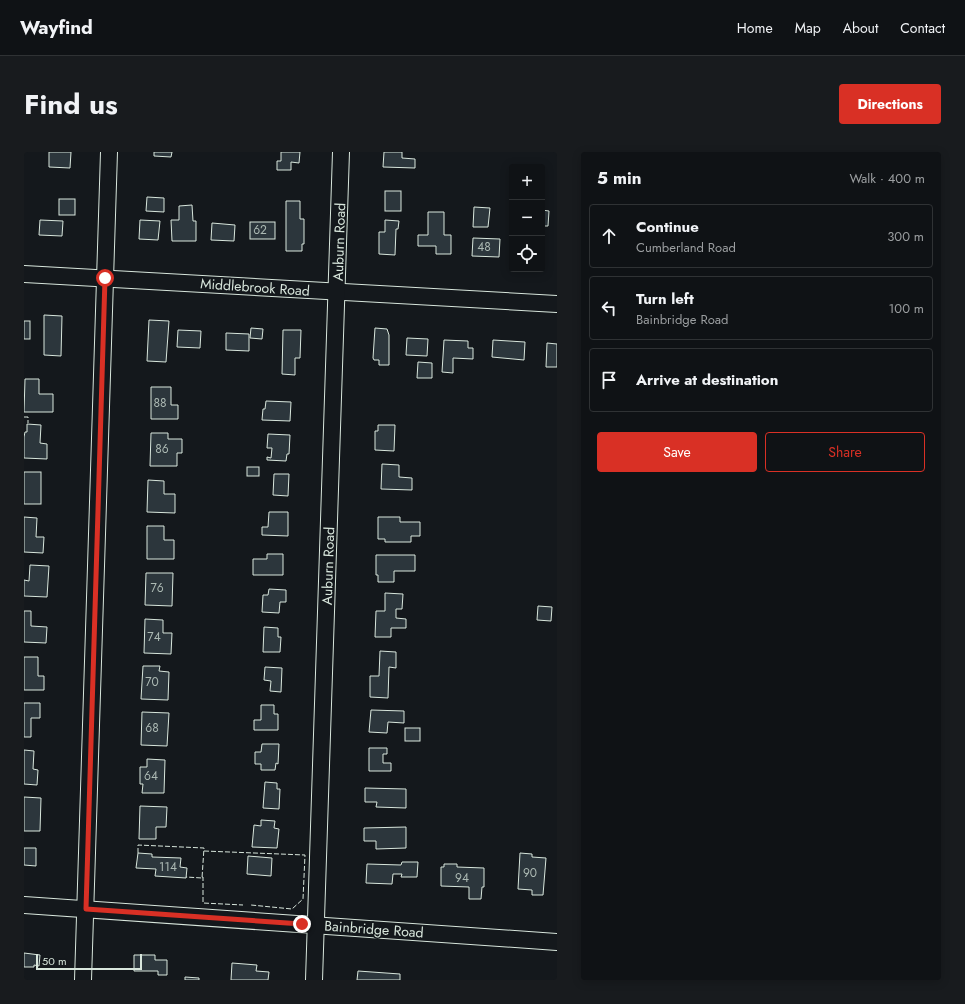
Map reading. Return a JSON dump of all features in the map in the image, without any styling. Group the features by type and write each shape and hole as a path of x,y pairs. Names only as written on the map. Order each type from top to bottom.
{"street":[{"path":"83,980 109,152"},
{"name":"Auburn Road","path":"314,980 342,152"},
{"name":"Middlebrook Road","path":"24,274 557,304"},
{"name":"Bainbridge Road","path":"24,905 557,942"}],"building":[{"path":"49,152 71,152 70,168 49,167"},
{"path":"154,152 172,152 171,157 154,156"},
{"path":"281,152 300,152 299,163 291,162 291,170 277,170 277,161 281,161"},
{"path":"384,152 402,152 402,158 415,159 415,168 383,167"},
{"path":"385,191 401,191 401,211 385,211"},
{"path":"147,197 164,198 164,212 146,211"},
{"path":"59,199 75,199 75,215 59,215"},
{"path":"286,201 300,201 300,219 304,219 304,244 302,244 302,251 286,251"},
{"path":"192,205 193,221 196,221 196,241 172,241 171,220 179,220 179,206"},
{"path":"474,207 490,208 488,227 473,227"},
{"path":"545,210 549,211 548,226 545,226"},
{"path":"428,212 444,212 444,235 451,235 451,254 436,254 436,246 418,246 418,235 428,235"},
{"path":"40,220 63,221 62,236 39,235"},
{"path":"140,220 160,221 158,240 139,239"},
{"path":"385,220 399,221 398,229 396,229 395,255 379,254 379,232 385,232"},
{"path":"250,222 275,222 275,239 250,239"},
{"path":"212,223 235,225 234,241 211,240"},
{"path":"473,238 500,239 499,257 472,256"},
{"path":"44,315 62,316 61,356 44,355"},
{"path":"149,320 169,321 166,362 147,361"},
{"path":"24,321 30,321 30,339 24,339"},
{"path":"251,328 263,329 262,339 250,338"},
{"path":"375,328 387,329 389,335 389,365 379,365 379,360 374,360 373,358"},
{"path":"178,330 201,331 200,348 177,347"},
{"path":"283,330 301,330 300,358 295,358 295,375 282,374"},
{"path":"226,333 249,334 249,351 226,350"},
{"path":"407,338 428,339 427,356 406,355"},
{"path":"444,340 468,341 468,348 473,348 473,359 453,358 453,373 442,372"},
{"path":"493,340 525,342 524,360 492,357"},
{"path":"547,343 557,344 557,367 546,367"},
{"path":"418,362 432,363 432,378 417,378"},
{"path":"25,379 39,379 39,394 53,394 53,412 24,412"},
{"path":"151,387 171,387 171,405 178,405 178,419 151,419"},
{"path":"266,401 291,402 290,421 262,420 263,409 265,409"},
{"path":"27,424 41,425 40,443 47,444 47,459 24,458 24,437 25,432 27,432"},
{"path":"378,425 395,425 394,451 375,450 375,431 378,431"},
{"path":"151,433 168,433 168,439 182,439 182,453 177,453 177,466 150,466"},
{"path":"268,434 290,435 289,454 287,454 286,461 267,460 267,457 271,458 272,448 267,448"},
{"path":"382,464 399,465 399,477 412,478 412,490 381,489"},
{"path":"247,467 259,467 259,476 247,476"},
{"path":"24,472 41,472 41,504 24,504"},
{"path":"274,474 289,474 288,496 273,495"},
{"path":"148,480 164,481 164,494 175,494 175,513 147,512"},
{"path":"269,512 288,512 288,536 262,535 262,527 268,527"},
{"path":"24,517 37,518 36,537 44,537 43,553 24,552"},
{"path":"378,517 400,517 400,522 420,522 420,536 411,536 411,542 385,542 385,539 378,539"},
{"path":"147,526 164,526 164,540 174,540 174,559 147,559"},
{"path":"267,554 283,554 283,575 253,575 253,559 267,559"},
{"path":"376,555 415,555 415,571 394,571 394,582 378,582 378,575 376,575"},
{"path":"30,565 49,566 47,597 24,596 24,580 29,581"},
{"path":"146,573 173,573 172,606 145,605"},
{"path":"269,589 286,590 286,602 280,602 279,613 262,612 263,595 268,595"},
{"path":"385,593 403,594 402,609 396,609 396,618 406,619 406,628 391,628 391,637 375,637 376,611 385,611"},
{"path":"538,606 552,607 551,621 537,620"},
{"path":"24,611 31,611 31,626 47,627 46,643 24,642"},
{"path":"145,619 163,620 163,633 172,633 171,654 144,653"},
{"path":"264,627 278,628 278,637 281,637 280,652 263,652"},
{"path":"380,651 396,652 396,668 389,667 388,698 370,697 370,676 379,676"},
{"path":"24,657 38,657 38,676 44,676 44,690 24,690"},
{"path":"143,666 160,666 159,671 169,672 168,700 141,699"},
{"path":"265,667 282,668 281,692 270,691 271,681 264,680"},
{"path":"24,703 40,703 40,718 31,718 31,737 24,737"},
{"path":"261,705 274,705 274,714 278,714 278,730 254,730 254,720 261,720"},
{"path":"371,710 404,711 404,723 388,722 387,733 369,732"},
{"path":"142,712 169,713 167,746 141,745"},
{"path":"405,728 420,728 420,741 405,741"},
{"path":"262,744 279,744 278,764 276,763 275,770 261,770 261,764 255,764 255,752 261,752"},
{"path":"369,748 387,748 387,754 383,754 383,763 391,763 391,771 369,771"},
{"path":"24,750 34,751 33,769 38,770 37,785 24,784"},
{"path":"147,759 165,760 164,793 142,793 143,784 140,784 140,767 147,767"},
{"path":"265,782 277,783 277,789 280,789 279,809 263,808"},
{"path":"365,788 406,789 406,808 376,807 377,802 365,802"},
{"path":"24,797 41,798 40,831 24,831"},
{"path":"140,806 167,807 166,827 156,827 156,839 139,839"},
{"path":"261,820 275,821 274,828 279,829 277,848 252,847 254,825 261,826"},
{"path":"406,827 406,848 376,849 376,841 364,841 364,828"},
{"path":"24,848 36,848 36,866 24,865"},
{"path":"138,853 152,854 152,857 181,858 180,867 187,868 186,878 155,876 156,869 136,868"},
{"path":"520,853 532,854 532,857 546,858 543,895 532,895 532,890 518,889"},
{"path":"248,856 272,858 271,876 247,874"},
{"path":"402,862 418,862 417,877 401,877 402,874 393,874 392,884 366,883 367,864 401,865"},
{"path":"444,864 457,864 457,867 484,868 484,887 482,887 481,899 469,899 469,887 441,886 441,867 444,867"},
{"path":"24,953 40,955 39,966 34,965 34,967 24,967"},
{"path":"134,955 155,955 155,960 167,960 167,975 158,975 158,971 134,971"},
{"path":"232,963 257,965 256,971 269,972 268,980 231,980"},
{"path":"358,971 400,974 400,980 357,980"},
{"path":"185,977 199,978 199,980 185,980"}],"fence":[{"path":"24,417 28,417 28,423"},
{"path":"138,853 138,845 204,848 202,878 186,877"},
{"path":"204,851 305,855 303,899 292,909 251,905"},
{"path":"202,877 203,903 243,905"}],"route":[{"path":"105,278 86,909 302,924"}]}
